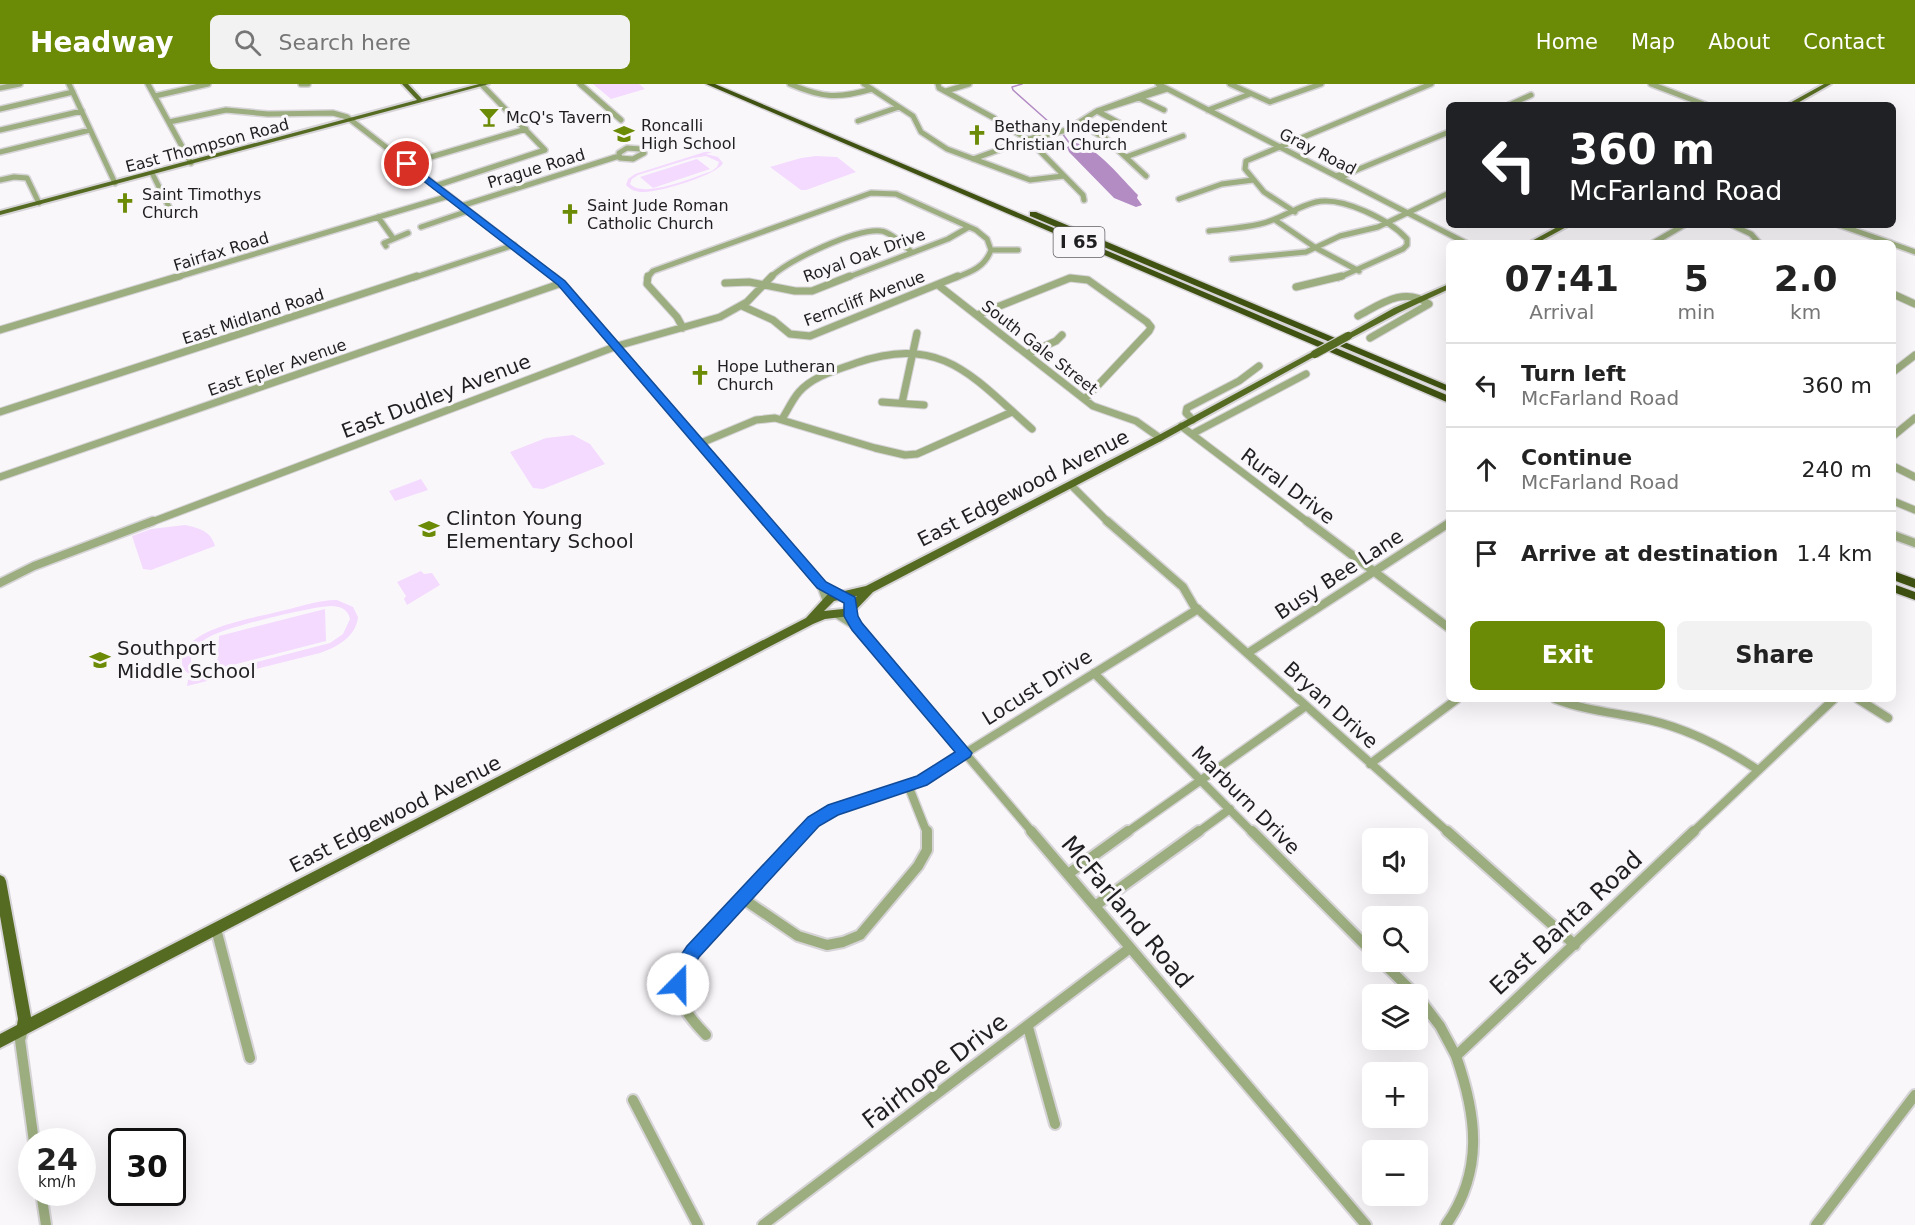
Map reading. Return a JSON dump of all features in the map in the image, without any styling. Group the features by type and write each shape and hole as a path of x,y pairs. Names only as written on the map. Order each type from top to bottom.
{"highway":[{"name":"I 65","path":"709,84 1446,399"},
{"name":"I 65","path":"725,84 1446,388"},
{"path":"1896,576 1915,584"},
{"path":"1896,589 1915,596"}],"main road":[{"path":"405,84 421,101"},
{"name":"East Thompson Road","path":"0,213 484,84"},
{"path":"1795,102 1828,84"},
{"path":"1538,240 1560,228"},
{"name":"East Edgewood Avenue","path":"809,621 826,603 869,589 1160,438 1348,336 1446,287"},
{"name":"East Edgewood Avenue","path":"0,1041 809,621 851,608 869,589"},
{"path":"842,596 850,600 851,608"},
{"path":"826,603 826,609 835,614"},
{"path":"0,881 25,1019 22,1030"}],"street":[{"path":"0,88 20,84"},
{"path":"69,84 115,183"},
{"path":"148,84 191,163"},
{"path":"155,96 208,84"},
{"path":"301,84 308,84"},
{"path":"435,186 545,150 484,84"},
{"path":"580,84 621,120"},
{"path":"790,84 821,97 832,98 872,89"},
{"path":"864,84 915,118 923,133 945,148 1030,180 1063,176"},
{"path":"938,84 982,113 994,118"},
{"path":"946,91 969,84"},
{"path":"1230,84 1270,102 1321,84"},
{"path":"1295,212 1264,192 1245,169 1246,161 1431,84"},
{"path":"1651,84 1698,102"},
{"path":"973,159 1028,139 1061,132 1097,111 1163,86"},
{"name":"Gray Road","path":"1163,86 1460,240"},
{"path":"0,109 73,92"},
{"path":"1208,110 1250,94"},
{"path":"1516,102 1531,95"},
{"path":"1138,97 1164,110"},
{"path":"858,122 899,107"},
{"path":"169,122 226,110 268,114 337,114 351,120 562,283 821,585 842,596"},
{"path":"0,130 81,111"},
{"path":"1097,111 1123,125"},
{"path":"1078,123 1105,138 1146,176"},
{"path":"407,164 526,129"},
{"path":"1011,129 1028,139 1083,195 1084,200"},
{"path":"0,153 90,130"},
{"path":"1338,177 1446,133"},
{"path":"1126,157 1183,136"},
{"name":"Prague Road","path":"461,206 619,156"},
{"path":"153,173 169,207"},
{"path":"0,180 14,177 27,178 39,203"},
{"path":"1179,199 1226,183 1254,180"},
{"path":"683,328 678,316 647,284 647,277 653,271 876,192 896,194 969,227 985,237 991,250 1018,250"},
{"path":"1232,259 1293,255 1316,248 1340,236 1384,223 1446,194"},
{"name":"Fairfax Road","path":"0,330 448,196"},
{"path":"1209,231 1247,227 1275,220 1319,201 1334,201 1350,205 1404,234 1408,240 1407,245 1402,249 1359,271 1330,281 1296,287"},
{"path":"421,227 468,211"},
{"path":"378,217 393,238"},
{"path":"1275,220 1316,248 1359,271"},
{"name":"Royal Oak Drive","path":"725,283 744,281 795,291 812,291 950,238 969,227"},
{"path":"1658,240 1679,228"},
{"path":"1737,228 1756,240"},
{"path":"1846,228 1875,240"},
{"name":"East Dudley Avenue","path":"0,583 34,566 616,346 715,320 742,306 779,268 798,257 873,230 885,232 912,252"},
{"path":"386,246 384,243 408,233"},
{"name":"East Midland Road","path":"0,412 514,245"},
{"path":"1896,245 1915,252"},
{"name":"Ferncliff Avenue","path":"742,306 772,320 792,335 808,336 979,267 987,260 991,250"},
{"path":"977,315 1072,278 1086,279 1150,326 1149,331 1085,399"},
{"name":"East Epler Avenue","path":"0,477 562,283"},
{"name":"South Gale Street","path":"938,285 1096,407 1140,423 1160,438"},
{"name":"East Edgewood Avenue","path":"1358,316 1406,294 1422,298"},
{"path":"1896,295 1915,304"},
{"path":"1370,338 1427,308 1429,304 1422,298"},
{"path":"902,403 917,333"},
{"path":"1027,354 1056,341 1062,335"},
{"path":"783,418 799,392 810,382 873,356 892,352 913,352 932,354 952,362 1032,429"},
{"path":"1896,370 1915,355"},
{"path":"1193,420 1186,413 1187,408 1247,376 1259,366"},
{"path":"1192,434 1306,374"},
{"path":"882,402 924,405"},
{"path":"700,443 756,420 783,418 824,434 875,448 902,454 918,454 1012,412"},
{"path":"1896,434 1915,418"},
{"name":"Rural Drive","path":"1181,426 1446,626"},
{"path":"1896,468 1915,477"},
{"name":"Bryan Drive","path":"1071,485 1106,520 1183,587 1198,609 1575,945"},
{"path":"1896,502 1915,510"},
{"name":"Busy Bee Lane","path":"1248,653 1446,525"},
{"path":"1896,536 1915,543"},
{"path":"821,585 826,603"},
{"name":"McFarland Road","path":"851,608 857,626"},
{"name":"Locust Drive","path":"706,1035 681,1004 678,991 680,974 693,951 805,830 833,810 922,780 1198,609"},
{"name":"McFarland Road","path":"835,614 857,626 1366,1225"},
{"name":"Marburn Drive","path":"1094,673 1362,942"},
{"path":"1370,764 1453,702"},
{"path":"1564,702 1587,710 1647,720 1686,731 1725,749 1758,770"},
{"name":"East Banta Road","path":"1456,1056 1831,702"},
{"path":"1863,702 1888,718"},
{"path":"1068,874 1306,706"},
{"path":"742,898 810,943 834,945 848,942 860,935 918,866 927,850 927,831 908,785"},
{"path":"1095,906 1230,809"},
{"path":"216,929 250,1058"},
{"name":"Fairhope Drive","path":"763,1225 1130,948"},
{"path":"1392,972 1404,984"},
{"path":"1428,1011 1440,1026 1456,1056 1470,1103 1473,1146 1467,1185 1457,1209 1446,1225"},
{"path":"1028,1027 1056,1124"},
{"path":"22,1030 20,1040 32,1128"},
{"path":"1816,1225 1915,1095"},
{"path":"633,1100 698,1225"},
{"path":"43,1206 46,1225"}],"shaded area":[{"path":"593,84 639,84 645,89 611,99"},
{"path":"1076,143 1092,150 1109,164 1138,195 1137,198 1142,205 1136,207 1114,198 1069,152 1067,147"},
{"path":"711,150 712,152 706,154 718,157 723,163 719,168 699,178 650,192 636,191 626,185 628,179 635,174","holes":["706,156 719,162 712,171 670,185 646,189 630,184 632,179 638,175 693,158"]},
{"path":"837,157 856,172 801,190 770,167 801,158"},
{"path":"697,159 710,169 653,188 640,177"},
{"path":"573,435 590,444 605,464 543,489 533,488 510,452 546,438"},
{"path":"421,479 428,490 395,501 389,491"},
{"path":"185,525 200,529 211,537 215,546 151,570 143,569 132,536 151,529"},
{"path":"421,571 424,574 432,573 440,585 407,605 404,599 406,596 397,582"},
{"path":"337,600 353,607 358,617 350,636 333,648 187,686 188,680 194,678 183,669 183,655 190,644 201,635 233,623","holes":["334,606 345,610 350,619 343,634 330,643 215,673 201,673 192,666 191,657 198,645 219,633 287,614"]},
{"path":"325,609 326,641 217,669 219,636"}],"waterway":[{"path":"1022,84 1012,87 1013,90 1058,130"},
{"path":"1062,133 1070,144"}],"place":[{"name":"McQ's Tavern","path":"489,117"},
{"name":"Roncalli High School","path":"624,134"},
{"name":"Bethany Independent Christian Church","path":"977,135"},
{"name":"Saint Timothys Church","path":"125,203"},
{"name":"Saint Jude Roman Catholic Church","path":"570,214"},
{"name":"Hope Lutheran Church","path":"700,375"},
{"name":"Clinton Young Elementary School","path":"429,529"},
{"name":"Southport Middle School","path":"100,660"}],"route":[{"path":"407,164 562,283 821,585 850,600 851,616 857,626 965,753 922,780 833,810 814,822 693,951 683,967 678,984"}]}
